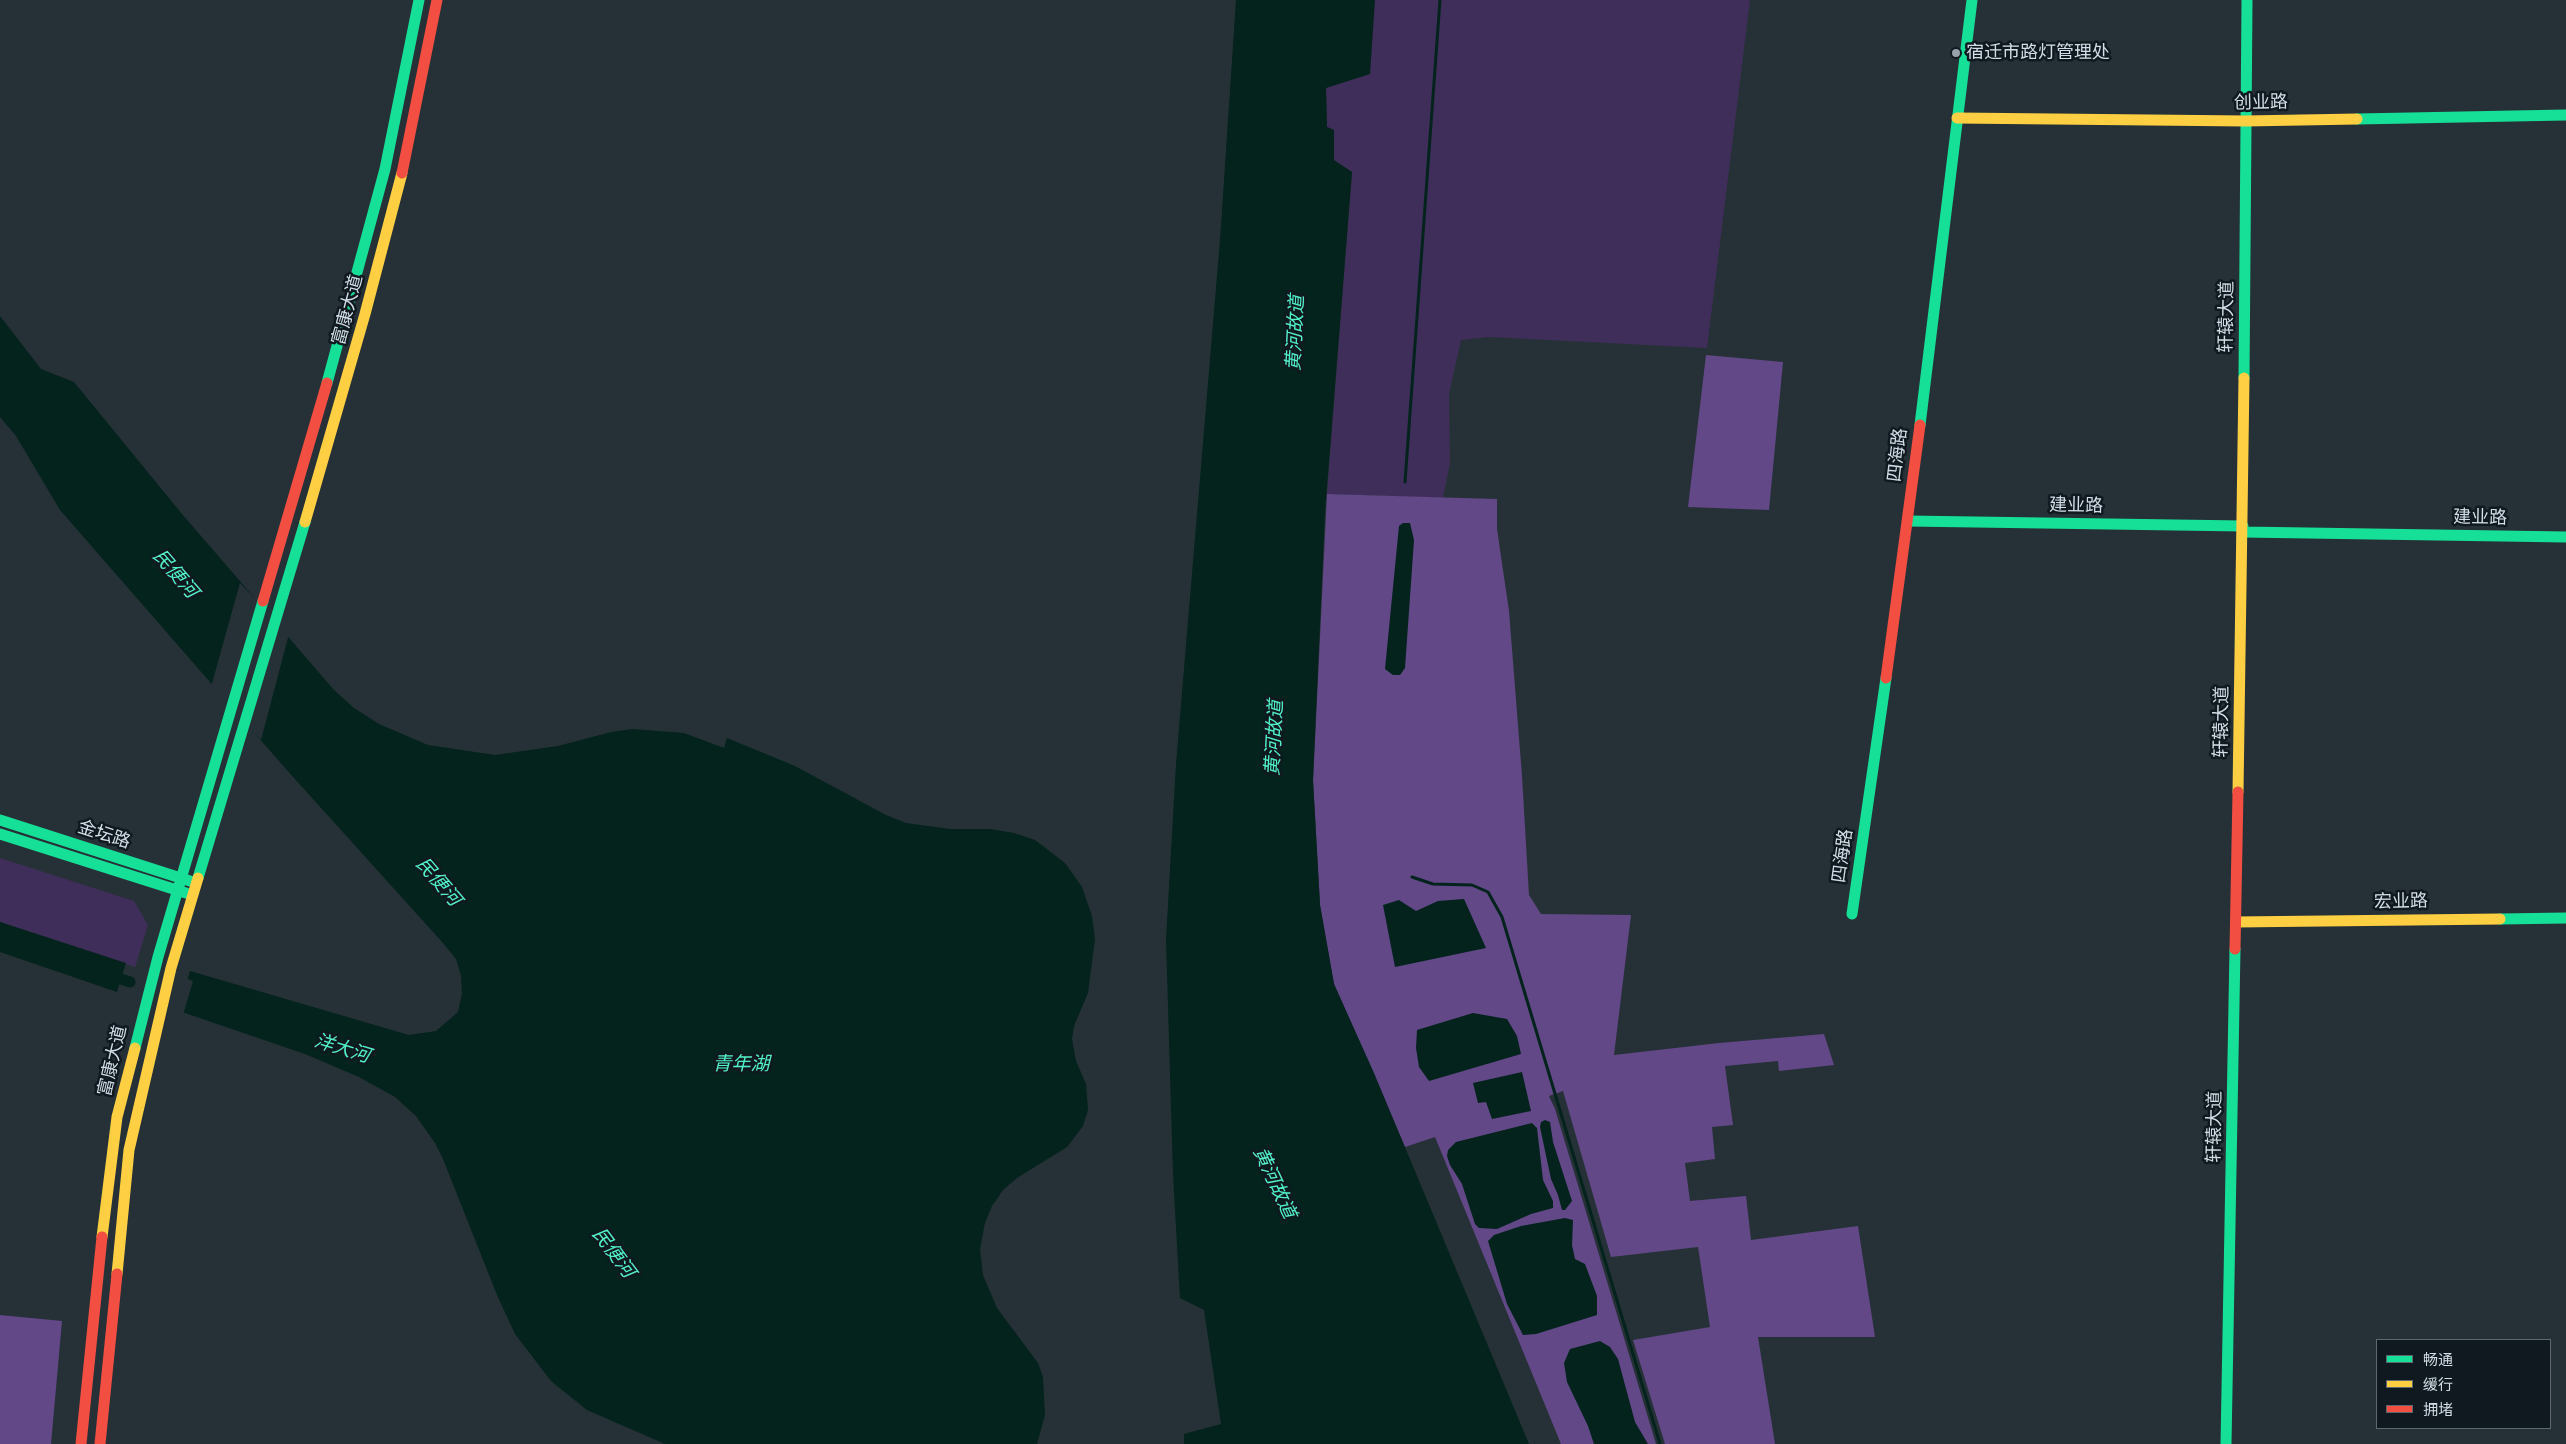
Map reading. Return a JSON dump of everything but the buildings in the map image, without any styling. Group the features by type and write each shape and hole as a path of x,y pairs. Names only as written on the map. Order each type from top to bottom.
{"street":[{"name":"富康大道","path":"81,1444 100,1251 117,1117 140,1023 177,890 349,307 385,169 419,0"},
{"name":"富康大道","path":"100,1444 129,1150 170,968 275,624 352,362 405,163 437,0"},
{"name":"四海路","path":"1852,914 1908,521 1972,0"},
{"name":"轩辕大道","path":"2226,1444 2243,529 2247,0"},
{"name":"创业路","path":"1957,118 2246,121 2566,115"},
{"name":"建业路","path":"1908,521 2566,536"},
{"path":"201,811 217,817"},
{"name":"金坛路","path":"0,820 197,883"},
{"name":"金坛路","path":"0,834 193,895"},
{"name":"宏业路","path":"2236,922 2566,918"}],"shaded area":[{"path":"1374,0 1750,0 1707,348 1489,337 1461,340 1449,394 1450,463 1443,498 1327,494 1352,172 1334,161 1334,130 1327,127 1326,88 1363,75"},
{"path":"1706,355 1783,362 1769,510 1688,507"},
{"path":"1327,494 1497,499 1497,529 1509,611 1529,895 1541,914 1631,915 1614,1055 1824,1034 1834,1065 1779,1071 1778,1061 1725,1066 1733,1125 1712,1127 1715,1159 1685,1163 1690,1201 1746,1196 1751,1240 1858,1226 1875,1337 1758,1337 1775,1444 1665,1444 1633,1340 1710,1327 1698,1247 1611,1257 1563,1091 1549,1096 1555,1109 1656,1444 1561,1444 1435,1137 1405,1147 1334,984 1320,905 1313,780"},
{"path":"0,858 134,901 148,925 135,967 0,922"},
{"path":"0,1315 62,1321 51,1444 0,1444"}],"water":[{"name":"黄河故道","path":"1236,0 1375,0 1370,74 1326,88 1327,127 1334,130 1334,160 1352,172 1325,512 1313,780 1320,905 1334,984 1374,1073 1529,1444 1184,1444 1184,1434 1221,1424 1204,1310 1180,1298 1173,1175 1166,939 1176,764 1220,240"},
{"name":"青年湖","path":"0,316 41,369 74,382 182,514 334,690 354,708 379,724 428,745 495,755 558,746 611,732 633,729 684,733 724,748 727,738 795,766 886,815 906,823 950,829 990,829 1014,833 1035,840 1065,863 1082,887 1092,916 1095,939 1088,993 1074,1026 1072,1039 1076,1061 1086,1084 1088,1110 1083,1126 1067,1147 1017,1178 1003,1190 992,1206 985,1223 980,1249 983,1275 997,1308 1038,1363 1043,1377 1045,1415 1037,1444 665,1444 587,1410 551,1381 515,1334 497,1295 443,1159 435,1143 416,1116 395,1097 359,1077 305,1054 179,1011 190,971 409,1035 436,1031 458,1012 462,994 461,976 456,959 443,943 285,768 60,510 16,436 0,417"},
{"path":"1403,523 1410,523 1414,540 1405,668 1400,675 1393,675 1385,669 1399,526"},
{"path":"1464,899 1486,948 1395,967 1383,905 1399,900 1416,911 1438,901"},
{"path":"0,922 126,963 117,992 0,952"},
{"path":"1473,1013 1507,1019 1517,1036 1521,1054 1429,1081 1419,1067 1416,1048 1417,1030"},
{"path":"1522,1072 1531,1111 1492,1119 1486,1102 1478,1103 1473,1083"},
{"path":"1545,1120 1550,1122 1553,1142 1572,1201 1565,1210 1562,1210 1551,1179 1540,1127 1541,1122"},
{"path":"1532,1123 1537,1128 1543,1180 1553,1201 1553,1208 1531,1214 1497,1229 1479,1228 1475,1224 1462,1184 1450,1165 1447,1156 1448,1150 1456,1142"},
{"path":"1565,1218 1573,1220 1572,1245 1575,1259 1585,1264 1597,1296 1597,1315 1536,1334 1523,1335 1507,1304 1488,1241 1494,1235 1521,1226"},
{"path":"1600,1341 1610,1347 1618,1359 1635,1422 1648,1444 1594,1444 1588,1426 1567,1382 1564,1363 1570,1349"}],"pier":[{"path":"240,583 289,634 261,740 211,687"},
{"path":"185,978 193,981 183,1015 177,1011"}],"waterway":[{"path":"1405,482 1440,0"},
{"path":"1412,877 1433,884 1472,885 1488,892 1502,917 1660,1444"},
{"name":"洋大河","path":"108,975 130,982"}],"traffic: fast":[{"path":"327,383 385,169 419,0"},
{"path":"1920,425 1972,0"},
{"path":"2244,378 2247,0"},
{"path":"2357,119 2566,115"},
{"path":"1908,521 2243,526"},
{"path":"198,878 305,522"},
{"path":"2243,532 2566,537"},
{"path":"135,1048 158,957 263,601"},
{"path":"1852,914 1886,678"},
{"path":"0,820 190,881"},
{"path":"0,834 186,893"},
{"path":"2500,919 2566,918"},
{"path":"2226,1444 2235,949"}],"traffic: slow":[{"path":"1957,118 2246,121 2357,119"},
{"path":"305,522 365,314 402,173"},
{"path":"2238,792 2244,378"},
{"path":"117,1274 129,1150 171,968 198,878"},
{"path":"2236,922 2500,919"},
{"path":"102,1237 117,1117 135,1048"}],"traffic: jam":[{"path":"402,173 437,0"},
{"path":"263,601 327,383"},
{"path":"1886,678 1920,425"},
{"path":"2235,949 2238,792"},
{"path":"81,1444 102,1237"},
{"path":"100,1444 117,1274"}],"place":[{"name":"宿迁市路灯管理处","path":"1956,53"}],"water label":[{"name":"民便河","path":"175,574"},
{"name":"民便河","path":"438,882"},
{"name":"民便河","path":"613,1253"}]}
